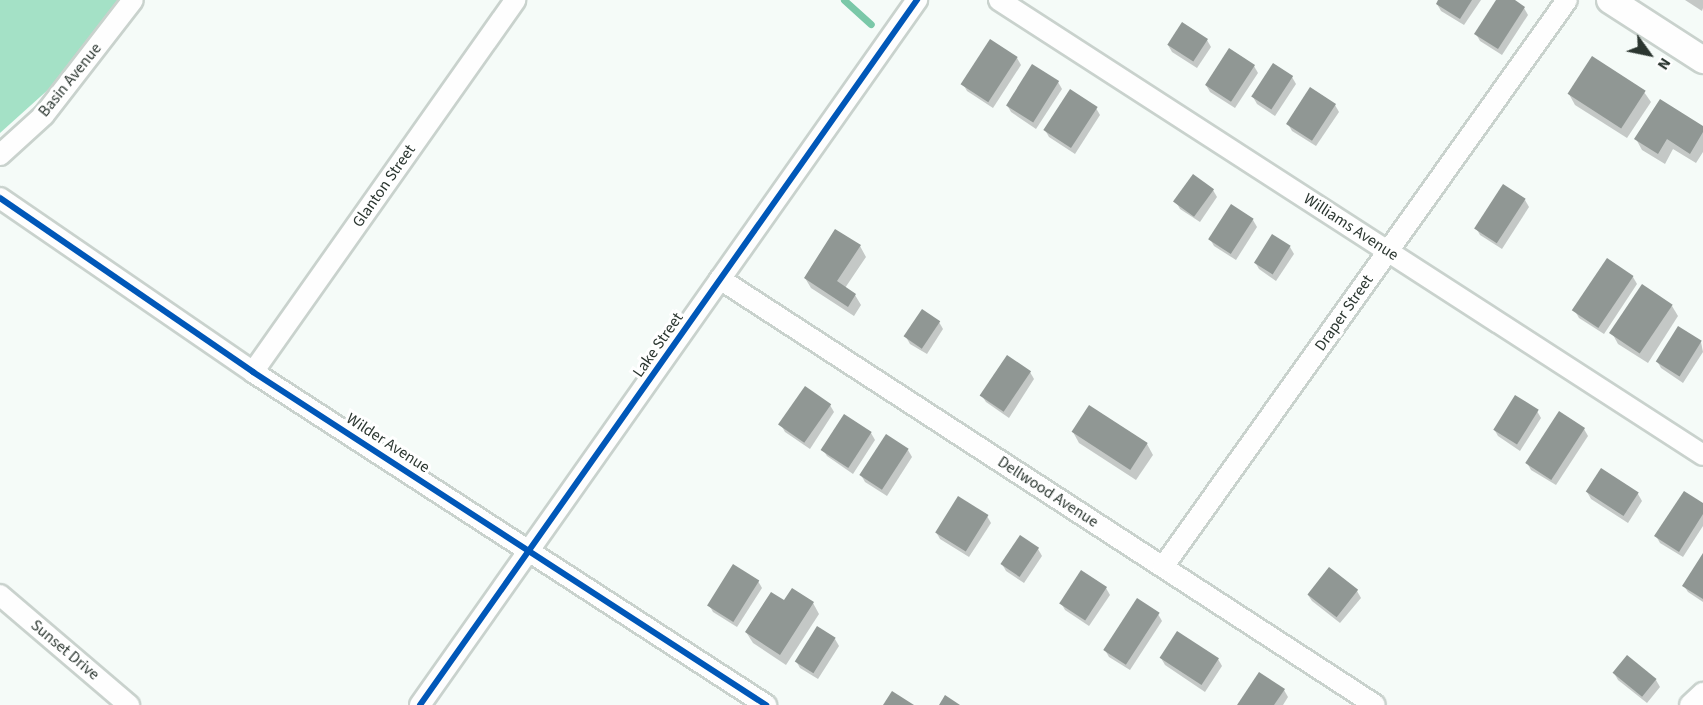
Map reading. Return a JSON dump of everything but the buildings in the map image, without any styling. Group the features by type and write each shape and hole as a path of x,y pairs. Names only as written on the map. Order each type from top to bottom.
{"street":[{"name":"Basin Avenue","path":"0,155 44,115 133,0"},
{"name":"Glanton Street","path":"253,372 516,0"},
{"name":"Lake Street","path":"420,705 917,0"},
{"name":"Williams Avenue","path":"999,0 1703,455"},
{"name":"Draper Street","path":"1163,567 1567,0"},
{"path":"1610,0 1703,60"},
{"name":"Wilder Avenue","path":"0,198 253,372 766,705"},
{"name":"Dellwood Avenue","path":"720,279 1375,705"},
{"name":"Sunset Drive","path":"0,595 129,705"},
{"path":"1690,705 1703,693"}],"green space":[{"path":"0,0 122,0 60,79 0,133"}],"waterway":[{"path":"844,0 871,24"}],"cycle path":[{"path":"420,705 917,0"},
{"path":"0,198 253,372 766,705"}]}
